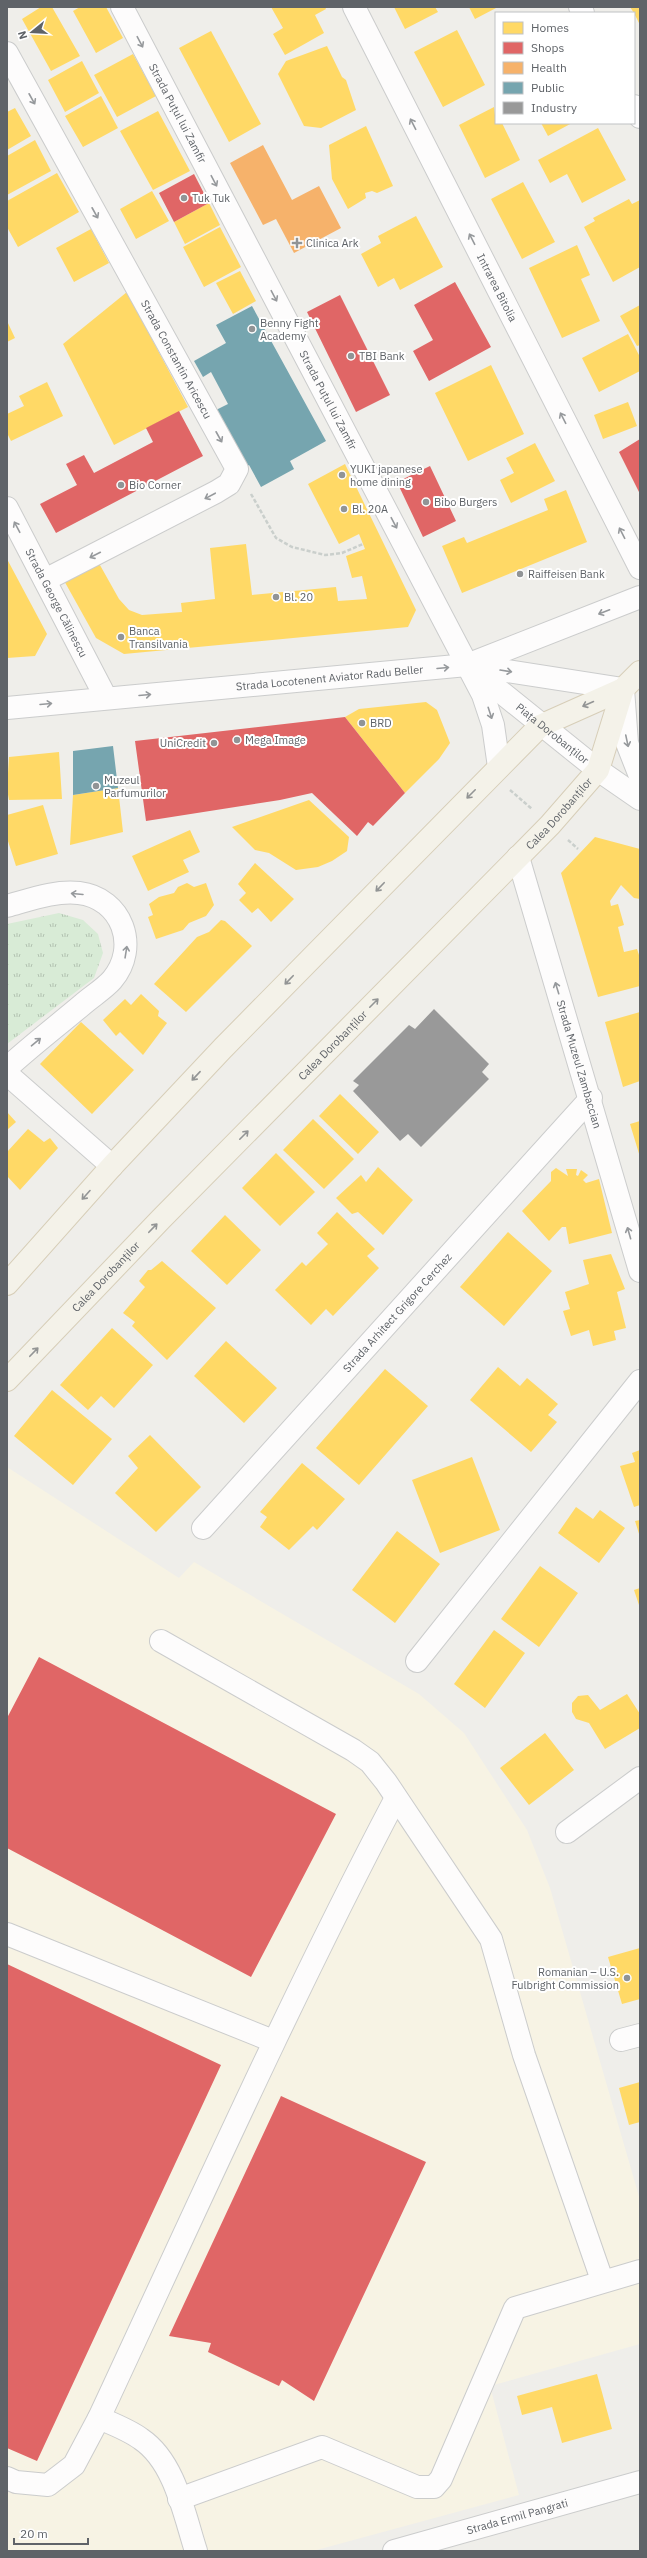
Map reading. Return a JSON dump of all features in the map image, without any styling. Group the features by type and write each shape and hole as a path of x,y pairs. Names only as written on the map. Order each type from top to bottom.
{"main road":[{"name":"Calea Dorobanților","path":"7,1284 112,1166 228,1042 540,726 623,689 640,672"},
{"name":"Calea Dorobanților","path":"7,1380 161,1219 550,825 598,770 623,689"}],"street":[{"name":"Strada Puțul lui Zamfir","path":"122,7 489,709 498,746 495,770"},
{"name":"Intrarea Bitolia","path":"354,7 640,568"},
{"name":"Strada Constantin Aricescu","path":"7,53 12,76 237,469"},
{"path":"635,108 640,117"},
{"path":"45,580 216,492 229,484 237,469"},
{"name":"Strada George Călinescu","path":"7,508 106,698"},
{"name":"Strada Locotenent Aviator Radu Beller","path":"7,708 467,665 640,597"},
{"path":"467,665 623,689 627,743 640,776"},
{"name":"Piața Dorobanților","path":"467,665 540,726 598,770 640,799"},
{"name":"Strada Muzeul Zambaccian","path":"518,857 591,1098 640,1271"},
{"path":"7,906 53,894 78,893 103,900 112,909 122,925 127,945 125,959 112,980 7,1068"},
{"path":"7,1074 112,1166"},
{"name":"Strada Arhitect Grigore Cerchez","path":"203,1528 591,1098"},
{"path":"417,1661 640,1381"},
{"path":"161,1641 353,1750 370,1762 396,1798 491,1939 524,2055 602,2280"},
{"path":"567,1832 640,1778"},
{"path":"7,2478 16,2482 48,2485 74,2465 99,2418 273,2041 340,1903 396,1798"},
{"path":"7,1934 273,2041"},
{"path":"179,2499 322,2447 417,2487 434,2486 441,2479 515,2308 602,2280 640,2271"},
{"path":"99,2418 141,2439 157,2454 179,2499 196,2551"},
{"name":"Strada Ermil Pangrati","path":"394,2551 640,2482"}],"path":[{"path":"237,469 276,538 292,547 325,555 342,553 363,544"},
{"path":"495,770 550,825 578,849"}],"shaded area":[{"path":"7,1467 179,1578 194,1562 419,1694 464,1733 527,1830 550,1888 640,2200 640,2344 490,2386 519,2495 313,2551 7,2551"}],"green space":[{"path":"59,913 83,920 98,934 103,953 94,978 7,1044 7,924"}],"building: Homes":[{"path":"41,7 52,7 80,56 51,71 22,19"},
{"path":"80,7 106,7 123,38 96,53 73,11"},
{"path":"271,7 325,7 326,9 315,15 324,33 285,55 273,34 283,28"},
{"path":"394,7 435,7 438,12 405,29"},
{"path":"469,7 498,7 475,19"},
{"path":"630,7 640,7 640,25 635,12"},
{"path":"457,30 485,85 443,107 414,52"},
{"path":"211,31 261,124 229,142 179,48"},
{"path":"327,46 342,77 346,80 356,110 321,128 304,126 278,74 286,61"},
{"path":"133,54 156,96 117,117 94,75"},
{"path":"82,61 99,93 65,112 48,80"},
{"path":"101,96 118,128 83,147 65,116"},
{"path":"494,107 495,124 502,124 520,160 485,178 459,125"},
{"path":"15,108 31,136 7,150 7,112"},
{"path":"158,111 190,171 153,190 120,131"},
{"path":"542,124 570,124 548,136"},
{"path":"366,126 393,186 377,193 372,191 365,193 366,198 348,209 332,179 329,145"},
{"path":"598,128 626,180 582,203 567,174 550,183 538,160"},
{"path":"35,140 51,171 7,195 7,156"},
{"path":"57,173 79,212 18,247 7,227 7,201"},
{"path":"523,182 555,242 522,259 491,199"},
{"path":"152,191 169,221 136,239 120,209"},
{"path":"629,199 632,204 640,200 640,267 613,282 584,227 595,221 593,218"},
{"path":"209,203 220,225 185,244 174,222"},
{"path":"416,216 443,267 400,290 394,278 378,287 361,254 381,243 378,236"},
{"path":"220,227 241,267 204,287 183,247"},
{"path":"91,229 109,263 74,282 56,248"},
{"path":"577,245 590,275 581,279 600,321 562,338 529,268"},
{"path":"240,271 256,301 233,314 216,283"},
{"path":"127,292 188,407 114,445 63,344"},
{"path":"640,305 640,345 637,346 620,316"},
{"path":"7,321 15,338 7,342"},
{"path":"628,334 640,357 640,371 599,392 582,358"},
{"path":"491,365 524,434 468,461 435,393"},
{"path":"47,382 63,416 11,441 7,433 7,414 24,406 19,396"},
{"path":"628,402 637,426 603,439 594,415"},
{"path":"535,443 555,481 511,503 500,480 514,473 506,458"},
{"name":"Bl. 20","path":"345,464 416,610 408,627 124,654 96,638 62,577 96,558 119,599 129,610 142,615 182,612 181,603 215,599 210,548 246,544 252,595 336,587 338,601 367,599 362,576 352,578 346,556 365,549 359,534 339,544 308,484"},
{"path":"566,490 587,542 462,593 442,546 464,537 467,543 548,510 544,499"},
{"path":"7,559 47,634 35,656 7,658"},
{"path":"426,702 437,710 450,743 439,759 405,793 345,717 359,709"},
{"path":"59,752 62,799 9,800 7,789 9,757"},
{"path":"118,788 123,832 70,845 73,795"},
{"path":"309,800 349,837 347,851 332,861 318,867 296,870 269,853 255,850 232,827"},
{"path":"43,805 58,854 16,866 7,838 7,815"},
{"path":"190,830 200,852 183,860 189,872 148,891 132,856"},
{"path":"595,837 640,849 640,899 634,898 621,885 610,901 611,906 618,904 624,925 618,927 624,952 637,949 640,958 640,986 598,997 561,873"},
{"path":"255,863 294,899 271,922 258,908 252,913 239,900 246,893 238,884"},
{"path":"187,883 194,887 206,883 214,905 206,916 189,923 183,930 156,939 148,917 153,915 149,904 159,897 174,893 178,887"},
{"path":"221,920 225,921 252,946 186,1012 154,984 197,937 209,932"},
{"path":"141,994 159,1011 158,1016 167,1023 143,1055 120,1032 116,1036 103,1020 125,999 131,1005"},
{"path":"640,1012 640,1081 623,1087 605,1022"},
{"path":"81,1022 134,1070 92,1114 40,1064"},
{"path":"340,1094 379,1132 358,1154 319,1116"},
{"path":"7,1112 16,1122 7,1130"},
{"path":"313,1119 354,1159 324,1189 283,1150"},
{"path":"640,1121 640,1157 630,1124"},
{"path":"28,1129 44,1142 50,1138 58,1148 20,1190 7,1176 7,1152"},
{"path":"276,1153 315,1192 280,1226 242,1188"},
{"path":"378,1167 413,1200 383,1235 358,1212 352,1214 336,1198 361,1175 366,1182"},
{"path":"556,1168 568,1176 566,1169 577,1169 576,1175 578,1176 581,1170 588,1175 583,1180 586,1183 599,1179 612,1233 569,1244 566,1227 562,1227 549,1241 522,1211 551,1181 551,1172"},
{"path":"337,1212 375,1249 367,1256 379,1268 333,1316 326,1309 311,1325 275,1290 302,1262 306,1266 328,1244 317,1233"},
{"path":"225,1215 261,1250 227,1285 191,1251"},
{"path":"508,1232 552,1271 504,1326 460,1287"},
{"path":"611,1254 625,1289 617,1292 626,1328 614,1331 616,1340 593,1346 589,1330 571,1336 563,1311 570,1309 565,1292 589,1284 583,1260"},
{"path":"162,1261 216,1308 167,1360 132,1326 135,1322 123,1313 145,1287 139,1281 148,1270 151,1270"},
{"path":"112,1328 153,1365 114,1408 101,1396 88,1410 60,1385"},
{"path":"226,1341 277,1388 244,1423 194,1376"},
{"path":"498,1367 520,1386 527,1378 558,1404 548,1415 557,1422 531,1452 470,1400"},
{"path":"385,1369 428,1406 359,1485 316,1448"},
{"path":"52,1390 112,1439 73,1485 14,1436"},
{"path":"150,1435 201,1487 156,1532 115,1493 138,1468 128,1456"},
{"path":"640,1450 640,1505 634,1507 620,1466 635,1462 632,1453"},
{"path":"472,1457 500,1530 440,1553 412,1480"},
{"path":"302,1463 345,1499 317,1530 313,1526 289,1550 260,1527 267,1517 260,1512"},
{"path":"576,1507 593,1519 600,1510 625,1528 599,1563 558,1533"},
{"path":"640,1520 640,1537 635,1521"},
{"path":"397,1531 440,1564 395,1623 352,1590"},
{"path":"540,1566 578,1593 539,1647 501,1619"},
{"path":"640,1588 640,1608 634,1590"},
{"path":"494,1630 525,1653 485,1708 454,1684"},
{"path":"627,1694 640,1714 640,1728 605,1749 589,1723 576,1719 572,1712 572,1703 578,1696 588,1695 600,1710"},
{"path":"545,1733 574,1770 529,1805 500,1768"},
{"name":"Romanian – U.S. Fulbright Commission","path":"640,1948 640,1999 622,2004 608,1957"},
{"path":"640,2082 640,2122 629,2125 619,2088"},
{"path":"597,2374 612,2429 562,2443 552,2407 522,2415 517,2396"}],"building: Shops":[{"name":"Tuk Tuk","path":"194,174 209,203 174,222 159,193"},
{"path":"455,282 491,347 429,381 413,351 433,340 414,305"},
{"path":"340,295 390,395 356,412 307,312"},
{"path":"179,411 203,456 56,533 40,504 77,485 66,464 84,455 94,473 153,442 146,428"},
{"path":"640,439 640,494 619,452"},
{"name":"Bibo Burgers","path":"430,466 456,521 423,537 397,482"},
{"path":"345,717 405,793 373,826 368,822 357,836 312,793 280,800 146,821 135,741"},
{"path":"39,1657 336,1814 251,1977 7,1848 7,1718"},
{"path":"7,1964 221,2065 37,2461 7,2448"},
{"path":"281,2096 426,2162 314,2401 282,2380 279,2386 208,2352 211,2343 169,2336"}],"building: Health":[{"path":"263,145 292,200 319,186 341,228 294,253 276,219 263,225 230,163"}],"building: Public":[{"path":"252,306 326,441 290,461 294,469 261,487 249,465 243,469 212,412 228,404 211,372 203,377 194,361 226,343 216,325"},
{"path":"113,746 118,788 73,795 73,751"}],"building: Industry":[{"path":"434,1009 489,1064 482,1072 489,1079 421,1147 408,1134 400,1141 353,1091 359,1085 353,1081 409,1025 415,1029"}],"place":[{"name":"Tuk Tuk","path":"184,198"},
{"name":"Clinica Ark","path":"297,243"},
{"name":"Benny Fight Academy","path":"252,329"},
{"name":"TBI Bank","path":"351,356"},
{"name":"YUKI japanese home dining","path":"342,475"},
{"name":"Bio Corner","path":"121,485"},
{"name":"Bibo Burgers","path":"426,502"},
{"name":"Bl. 20A","path":"344,509"},
{"name":"Raiffeisen Bank","path":"520,574"},
{"name":"Bl. 20","path":"276,597"},
{"name":"Banca Transilvania","path":"121,637"},
{"name":"BRD","path":"362,723"},
{"name":"Mega Image","path":"237,740"},
{"name":"UniCredit","path":"214,743"},
{"name":"Muzeul Parfumurilor","path":"96,786"},
{"name":"Romanian – U.S. Fulbright Commission","path":"627,1978"}]}
